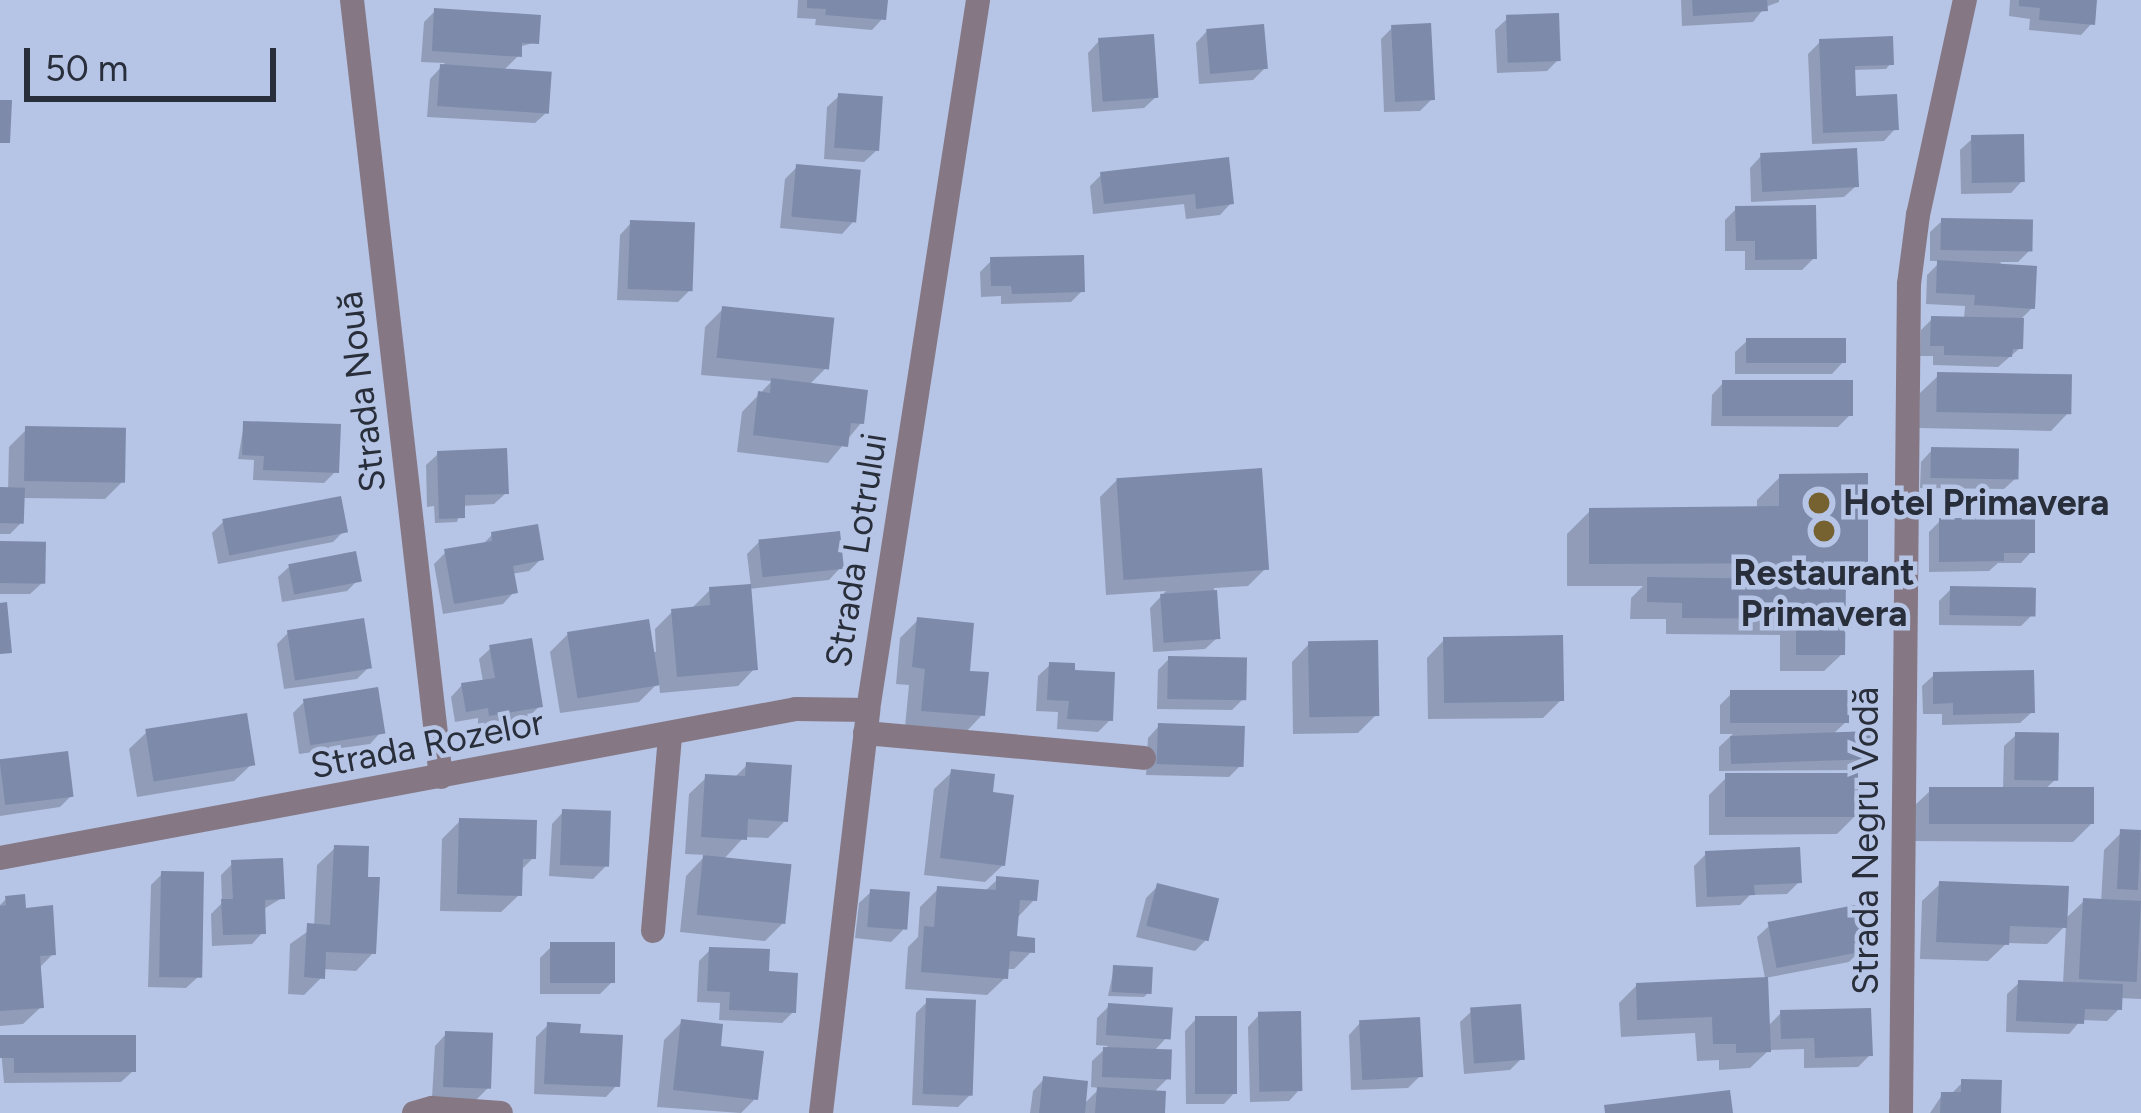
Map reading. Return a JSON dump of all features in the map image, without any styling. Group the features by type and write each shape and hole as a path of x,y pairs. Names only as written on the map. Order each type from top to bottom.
{"street":[{"name":"Strada Nouă","path":"352,0 441,777"},
{"name":"Strada Lotrului","path":"821,1113 866,721 978,0"},
{"name":"Strada Negru Vodă","path":"1901,1113 1909,284 1918,215 1965,0"},
{"name":"Strada Rozelor","path":"0,858 796,709 1144,758"},
{"path":"652,931 670,736"},
{"path":"414,1113 433,1108 501,1113"}],"building":[{"path":"807,0 888,0 886,20 825,15 826,9 807,8"},
{"path":"1692,0 1767,0 1768,11 1693,16"},
{"path":"2019,0 2097,0 2095,25 2039,20 2040,8 2019,6"},
{"path":"434,8 541,15 539,44 522,43 522,57 432,51"},
{"path":"1559,13 1561,61 1508,63 1506,15"},
{"path":"1431,23 1435,100 1395,102 1391,25"},
{"path":"1264,24 1268,69 1210,74 1206,29"},
{"path":"1154,34 1158,98 1103,102 1098,38"},
{"path":"1893,36 1894,65 1855,66 1856,96 1897,94 1899,130 1823,133 1819,39"},
{"path":"440,64 552,72 549,114 437,106"},
{"path":"838,93 883,96 879,151 834,148"},
{"path":"0,100 12,100 10,143 0,143"},
{"path":"2024,134 2025,182 1972,183 1971,135"},
{"path":"1857,148 1859,187 1762,192 1760,153"},
{"path":"1229,157 1234,204 1196,209 1195,194 1104,204 1100,172"},
{"path":"796,164 861,170 856,222 791,217"},
{"path":"1816,205 1817,259 1755,260 1755,241 1736,241 1735,206"},
{"path":"1941,218 2033,220 2032,252 1940,250"},
{"path":"630,220 695,222 693,291 628,289"},
{"path":"1084,255 1085,292 1012,294 1011,286 991,286 990,257"},
{"path":"1937,260 2037,266 2035,309 1974,305 1975,295 1936,293"},
{"path":"722,306 834,318 829,370 717,358"},
{"path":"1931,316 2024,318 2023,349 2013,349 2012,357 1944,355 1944,346 1930,346"},
{"path":"1746,338 1846,338 1846,363 1746,363"},
{"path":"1937,372 2072,374 2071,414 1936,412"},
{"path":"771,378 868,390 864,424 851,423 848,447 753,435 758,391 770,393"},
{"path":"1722,380 1853,380 1853,416 1722,416"},
{"path":"243,421 341,424 339,473 263,470 264,456 242,455"},
{"path":"25,426 126,428 125,483 24,481"},
{"path":"1931,447 2019,449 2018,480 1930,478"},
{"path":"507,448 509,494 465,495 465,518 439,519 437,451"},
{"path":"1262,468 1269,570 1123,580 1116,478"},
{"path":"1868,473 1868,563 1589,564 1589,508 1779,506 1779,474"},
{"path":"0,487 25,488 24,524 0,523"},
{"path":"341,496 348,532 229,555 222,519"},
{"path":"1939,518 2035,518 2035,553 2004,553 2004,561 1939,562"},
{"path":"538,524 544,560 513,566 518,593 454,604 444,549 492,541 491,532"},
{"path":"840,531 844,569 762,577 758,540"},
{"path":"0,541 46,542 45,584 0,583"},
{"path":"356,551 362,581 294,595 288,564"},
{"path":"1647,577 1846,580 1845,655 1796,655 1796,619 1682,618 1682,603 1647,602"},
{"path":"751,584 758,670 677,677 671,609 710,605 709,587"},
{"path":"1950,586 2036,588 2035,616 1949,615"},
{"path":"1217,590 1220,639 1164,643 1160,594"},
{"path":"7,602 12,653 0,654 0,603"},
{"path":"917,617 974,623 970,671 989,672 985,716 921,711 925,669 912,667"},
{"path":"364,618 372,668 295,681 287,630"},
{"path":"649,619 659,685 578,698 567,632"},
{"path":"1563,635 1564,701 1444,703 1443,637"},
{"path":"532,638 543,707 489,716 488,708 466,712 461,683 495,678 489,645"},
{"path":"1378,640 1379,716 1309,717 1308,641"},
{"path":"1168,656 1247,657 1246,700 1167,699"},
{"path":"1049,662 1075,663 1075,670 1115,672 1113,721 1067,719 1069,701 1047,700"},
{"path":"2034,670 2035,713 1953,715 1953,703 1933,704 1933,672"},
{"path":"378,687 385,733 310,745 303,699"},
{"path":"1730,690 1849,690 1849,723 1730,723"},
{"path":"247,713 255,765 154,781 145,729"},
{"path":"1158,723 1245,726 1244,767 1157,764"},
{"path":"1872,731 1873,759 1731,764 1730,736"},
{"path":"2015,732 2059,733 2058,781 2014,780"},
{"path":"68,751 74,797 5,805 0,759"},
{"path":"746,762 792,765 788,822 748,819 747,840 701,837 705,774 745,776"},
{"path":"951,769 995,774 993,792 1014,795 1005,866 940,858"},
{"path":"1725,773 1858,773 1858,817 1725,817"},
{"path":"1929,787 2094,787 2094,824 1929,824"},
{"path":"562,809 611,811 609,867 560,865"},
{"path":"459,818 537,820 536,859 523,859 522,896 457,894"},
{"path":"2120,829 2141,830 2138,890 2117,889"},
{"path":"334,845 369,846 368,877 380,877 376,954 326,952 325,979 304,977 307,923 330,925"},
{"path":"1800,847 1802,883 1754,885 1755,895 1707,897 1705,851"},
{"path":"703,855 792,864 785,924 697,915"},
{"path":"283,858 285,899 265,900 266,934 223,935 221,899 233,899 231,860"},
{"path":"161,871 204,872 202,978 159,977"},
{"path":"996,876 1039,880 1037,901 1020,900 1017,936 1035,938 1035,953 1010,951 1008,979 921,972 924,926 934,927 937,886 996,890"},
{"path":"1939,881 2069,886 2067,928 2010,926 2009,945 1936,942"},
{"path":"1157,883 1219,898 1208,941 1146,926"},
{"path":"870,889 910,892 907,930 867,927"},
{"path":"25,894 26,908 53,905 56,955 40,956 44,1008 0,1011 0,906 6,905 5,896"},
{"path":"2083,898 2141,901 2137,982 2079,979"},
{"path":"1855,905 1864,951 1777,968 1768,922"},
{"path":"550,942 615,942 615,983 550,983"},
{"path":"709,947 770,949 769,971 798,973 796,1013 729,1010 730,992 707,991"},
{"path":"1113,965 1153,967 1152,994 1112,992"},
{"path":"1768,977 1771,1052 1736,1053 1736,1044 1713,1044 1712,1017 1637,1020 1636,983"},
{"path":"2018,980 2123,984 2122,1010 2085,1009 2084,1024 2016,1021"},
{"path":"926,998 976,1000 973,1096 923,1094"},
{"path":"1108,1003 1173,1008 1171,1039 1106,1035"},
{"path":"1521,1004 1525,1060 1474,1063 1470,1008"},
{"path":"1871,1008 1873,1056 1815,1058 1814,1038 1781,1039 1780,1010"},
{"path":"1301,1011 1302,1091 1259,1092 1258,1012"},
{"path":"1195,1016 1237,1016 1237,1094 1195,1094"},
{"path":"1420,1017 1423,1077 1362,1080 1359,1020"},
{"path":"681,1019 723,1024 721,1046 764,1051 758,1100 673,1090"},
{"path":"547,1022 581,1024 580,1033 623,1035 620,1087 544,1084"},
{"path":"445,1031 493,1033 491,1089 443,1087"},
{"path":"0,1035 136,1035 136,1072 14,1073 14,1058 0,1058"},
{"path":"1103,1047 1172,1049 1171,1079 1102,1077"},
{"path":"1043,1076 1088,1081 1085,1113 1039,1113"},
{"path":"1961,1079 2002,1080 2001,1113 1940,1113 1941,1092 1961,1092"},
{"path":"1097,1087 1166,1091 1165,1113 1095,1113"},
{"path":"1730,1090 1733,1113 1605,1113 1604,1105"}],"place":[{"name":"Hotel Primavera","path":"1819,503"},
{"name":"Restaurant Primavera","path":"1824,531"}]}
